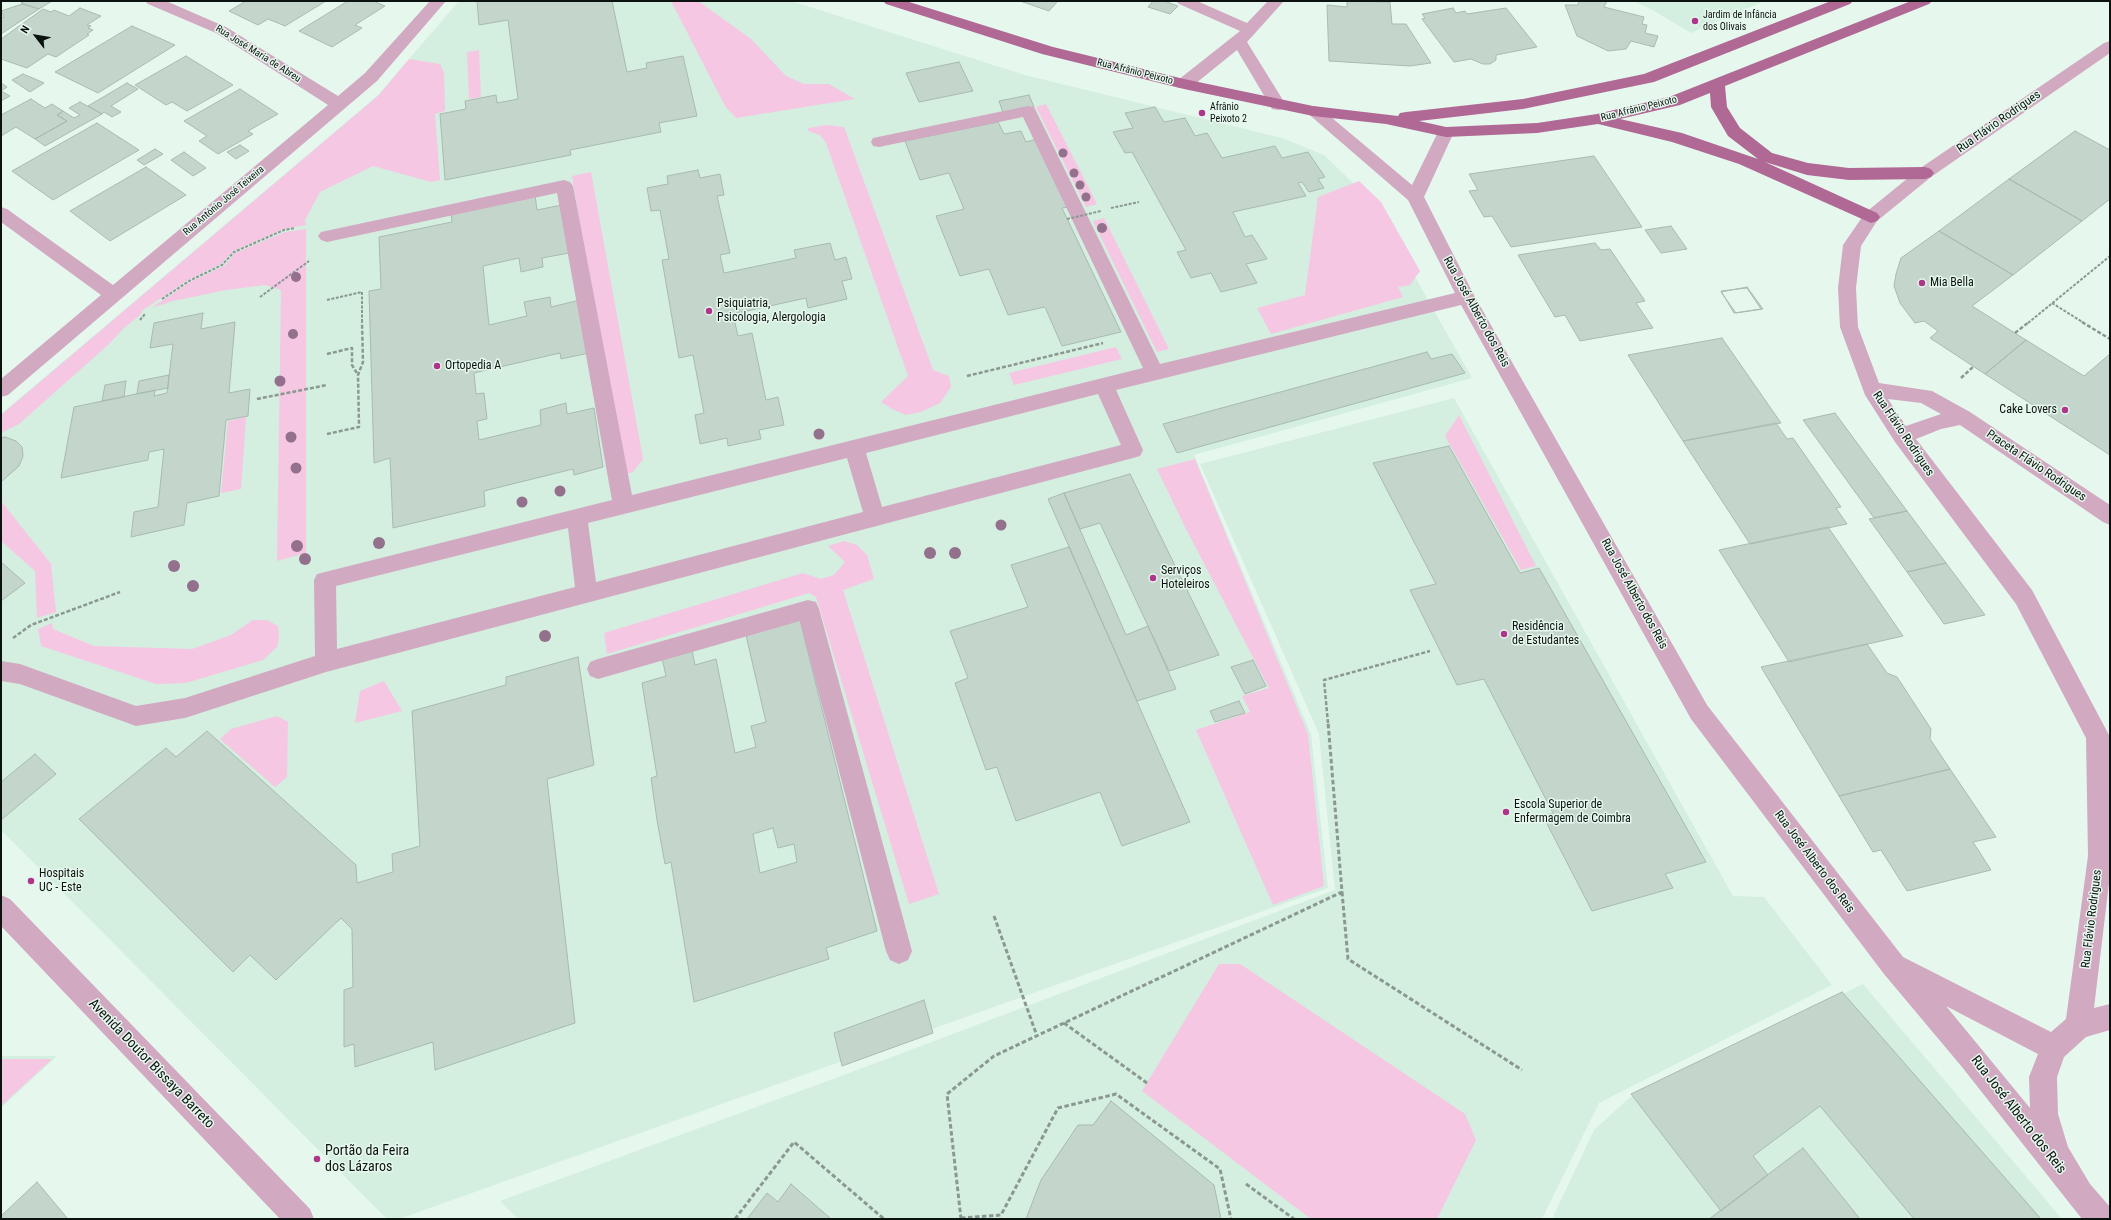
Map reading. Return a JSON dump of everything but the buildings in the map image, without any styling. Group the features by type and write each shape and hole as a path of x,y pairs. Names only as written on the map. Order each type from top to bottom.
{"main road":[{"name":"Rua Afrânio Peixoto","path":"891,1 1048,50 1184,84 1278,105 1313,111 1386,118 1446,132 1537,128 1597,119 1674,101 1924,1"},
{"name":"Rua Afrânio Peixoto","path":"1386,118 1524,104 1648,78 1845,1"},
{"path":"1717,84 1720,107 1734,132 1766,157 1806,169 1850,174 1925,173"},
{"path":"1597,119 1676,137 1745,160 1870,217"}],"street":[{"name":"Rua José Maria de Abreu","path":"153,1 221,30 339,104"},
{"name":"Rua António José Teixeira","path":"1,390 371,76 438,1"},
{"path":"1184,1 1250,30"},
{"path":"1184,84 1239,41 1276,1"},
{"path":"1239,41 1278,105"},
{"name":"Rua Flávio Rodrigues","path":"2110,46 1925,173 1870,217 1852,245 1847,288 1849,327 1872,390 1902,436 2024,597 2097,739 2110,760"},
{"path":"879,142 1028,111 1155,373"},
{"name":"Rua José Alberto dos Reis","path":"1313,111 1416,197 1466,297 1699,712 1893,965 1972,1056 2080,1194"},
{"path":"1416,197 1446,132"},
{"path":"327,236 564,186 624,506"},
{"path":"1,213 113,294"},
{"path":"326,662 326,580 1104,385 1466,297"},
{"path":"1,671 20,674 136,716 185,708 326,662 1134,450 1104,385"},
{"name":"Praceta Flávio Rodrigues","path":"1872,390 1925,396 1962,417 2110,516"},
{"path":"1902,436 1938,422 1962,417"},
{"path":"854,448 875,518"},
{"path":"577,518 587,593"},
{"path":"598,669 808,609 899,951"},
{"name":"Rua Flávio Rodrigues","path":"2078,1026 2100,856 2097,739"},
{"name":"Avenida Doutor Bissaya Barreto","path":"1,908 300,1219"},
{"name":"Rua José Alberto dos Reis","path":"1893,965 2054,1048"},
{"path":"2101,1219 2080,1194 2056,1153 2044,1114 2043,1077 2054,1048 2078,1026 2110,1017"}],"path":[{"path":"1109,209 1139,202"},
{"path":"1067,219 1101,211"},
{"path":"160,300 189,281 222,265 234,252 284,230 299,228"},
{"path":"2015,333 2110,256"},
{"path":"260,297 310,261"},
{"path":"327,300 362,292 363,362 358,376 359,426 327,434"},
{"path":"2052,303 2110,338"},
{"path":"140,320 149,308"},
{"path":"968,376 1137,334"},
{"path":"327,354 352,348 352,365 358,376"},
{"path":"1956,381 1974,366"},
{"path":"256,399 327,385"},
{"path":"7,642 31,626 120,592"},
{"path":"1430,650 1324,680 1348,959 1522,1070"},
{"path":"1231,1219 1220,1169 1116,1094 1058,1108 1001,1215 961,1219 947,1094 994,1056 1342,892"},
{"path":"994,916 1037,1036"},
{"path":"1064,1023 1146,1083"},
{"path":"735,1219 794,1142 884,1219"},
{"path":"1246,1184 1294,1219"}],"shaded area":[{"path":"459,1 791,1 1025,75 1282,138 1324,155 1373,202 1472,378 1194,455 1311,734 1328,888 399,1219 387,1219 1,830 1,414 378,95"},
{"path":"671,1 698,1 751,39 786,76 804,84 829,84 855,99 736,118 725,106"},
{"name":"Jardim de Infância dos Olivais","path":"1633,1 1764,1 1691,33 1651,9"},
{"path":"479,50 481,97 469,99 467,52"},
{"path":"409,59 440,64 444,73 445,111 435,114 440,180 431,182 373,166 320,192 305,220 306,225 284,229 233,251 221,264 188,280 143,310 140,315 124,328 108,345 19,424 1,433 1,415 379,95"},
{"path":"1046,104 1097,204 1086,207 1036,107"},
{"path":"827,125 844,127 933,370 949,376 951,387 940,403 921,412 906,415 881,402 908,376 826,143 820,135 808,131 808,128"},
{"path":"591,172 643,459 633,472 626,474 619,460 572,176"},
{"path":"1359,181 1381,202 1420,271 1410,285 1398,287 1403,297 1271,334 1257,308 1305,295 1318,197"},
{"path":"1104,218 1169,349 1157,352 1093,221"},
{"path":"306,229 306,553 277,561 281,290 265,285 226,290 173,301 151,308 190,282 224,266 235,253 285,232"},
{"path":"1116,347 1122,359 1014,385 1009,373"},
{"name":"Escola Superior de Enfermagem de Coimbra","path":"1454,398 1733,896 1764,897 1832,985 1599,1103 1542,1219 518,1219 500,1201 841,1076 1335,890 1319,734 1200,464"},
{"path":"1459,415 1536,566 1521,570 1445,436"},
{"path":"246,417 241,489 221,493 228,421"},
{"path":"1195,459 1308,734 1324,886 1273,905 1196,730 1250,712 1242,696 1269,688 1186,529 1157,469"},
{"path":"1,501 51,564 56,612 37,618 35,571 1,541"},
{"path":"844,541 857,545 867,555 874,579 843,590 939,894 909,904 816,597 809,593 607,654 604,633 803,573 821,579 834,575 845,562 828,546"},
{"path":"253,620 267,620 278,626 279,638 277,647 263,660 186,683 156,684 41,646 38,629 52,623 53,629 94,646 192,649 231,635"},
{"path":"384,681 402,711 355,723 360,691"},
{"path":"277,716 288,722 287,777 275,787 220,739 231,729"},
{"path":"1219,964 1240,964 1465,1114 1476,1140 1437,1219 1311,1219 1142,1091"},
{"path":"1863,984 2062,1219 1552,1219 1594,1130 1629,1098"},
{"path":"1,1056 57,1056 1,1108"},
{"path":"1,1059 52,1059 1,1106"}],"place":[{"name":"Jardim de Infância dos Olivais","path":"1695,21"},
{"name":"Afrânio Peixoto 2","path":"1202,113"},
{"name":"Mia Bella","path":"1922,283"},
{"name":"Psiquiatria, Psicologia, Alergologia","path":"709,311"},
{"name":"Ortopedia A","path":"437,366"},
{"name":"Cake Lovers","path":"2065,410"},
{"name":"Serviços Hoteleiros","path":"1153,578"},
{"name":"Residência de Estudantes","path":"1504,634"},
{"name":"Escola Superior de Enfermagem de Coimbra","path":"1506,812"},
{"name":"Hospitais UC - Este","path":"31,881"},
{"name":"Portão da Feira dos Lázaros","path":"317,1159"}]}
